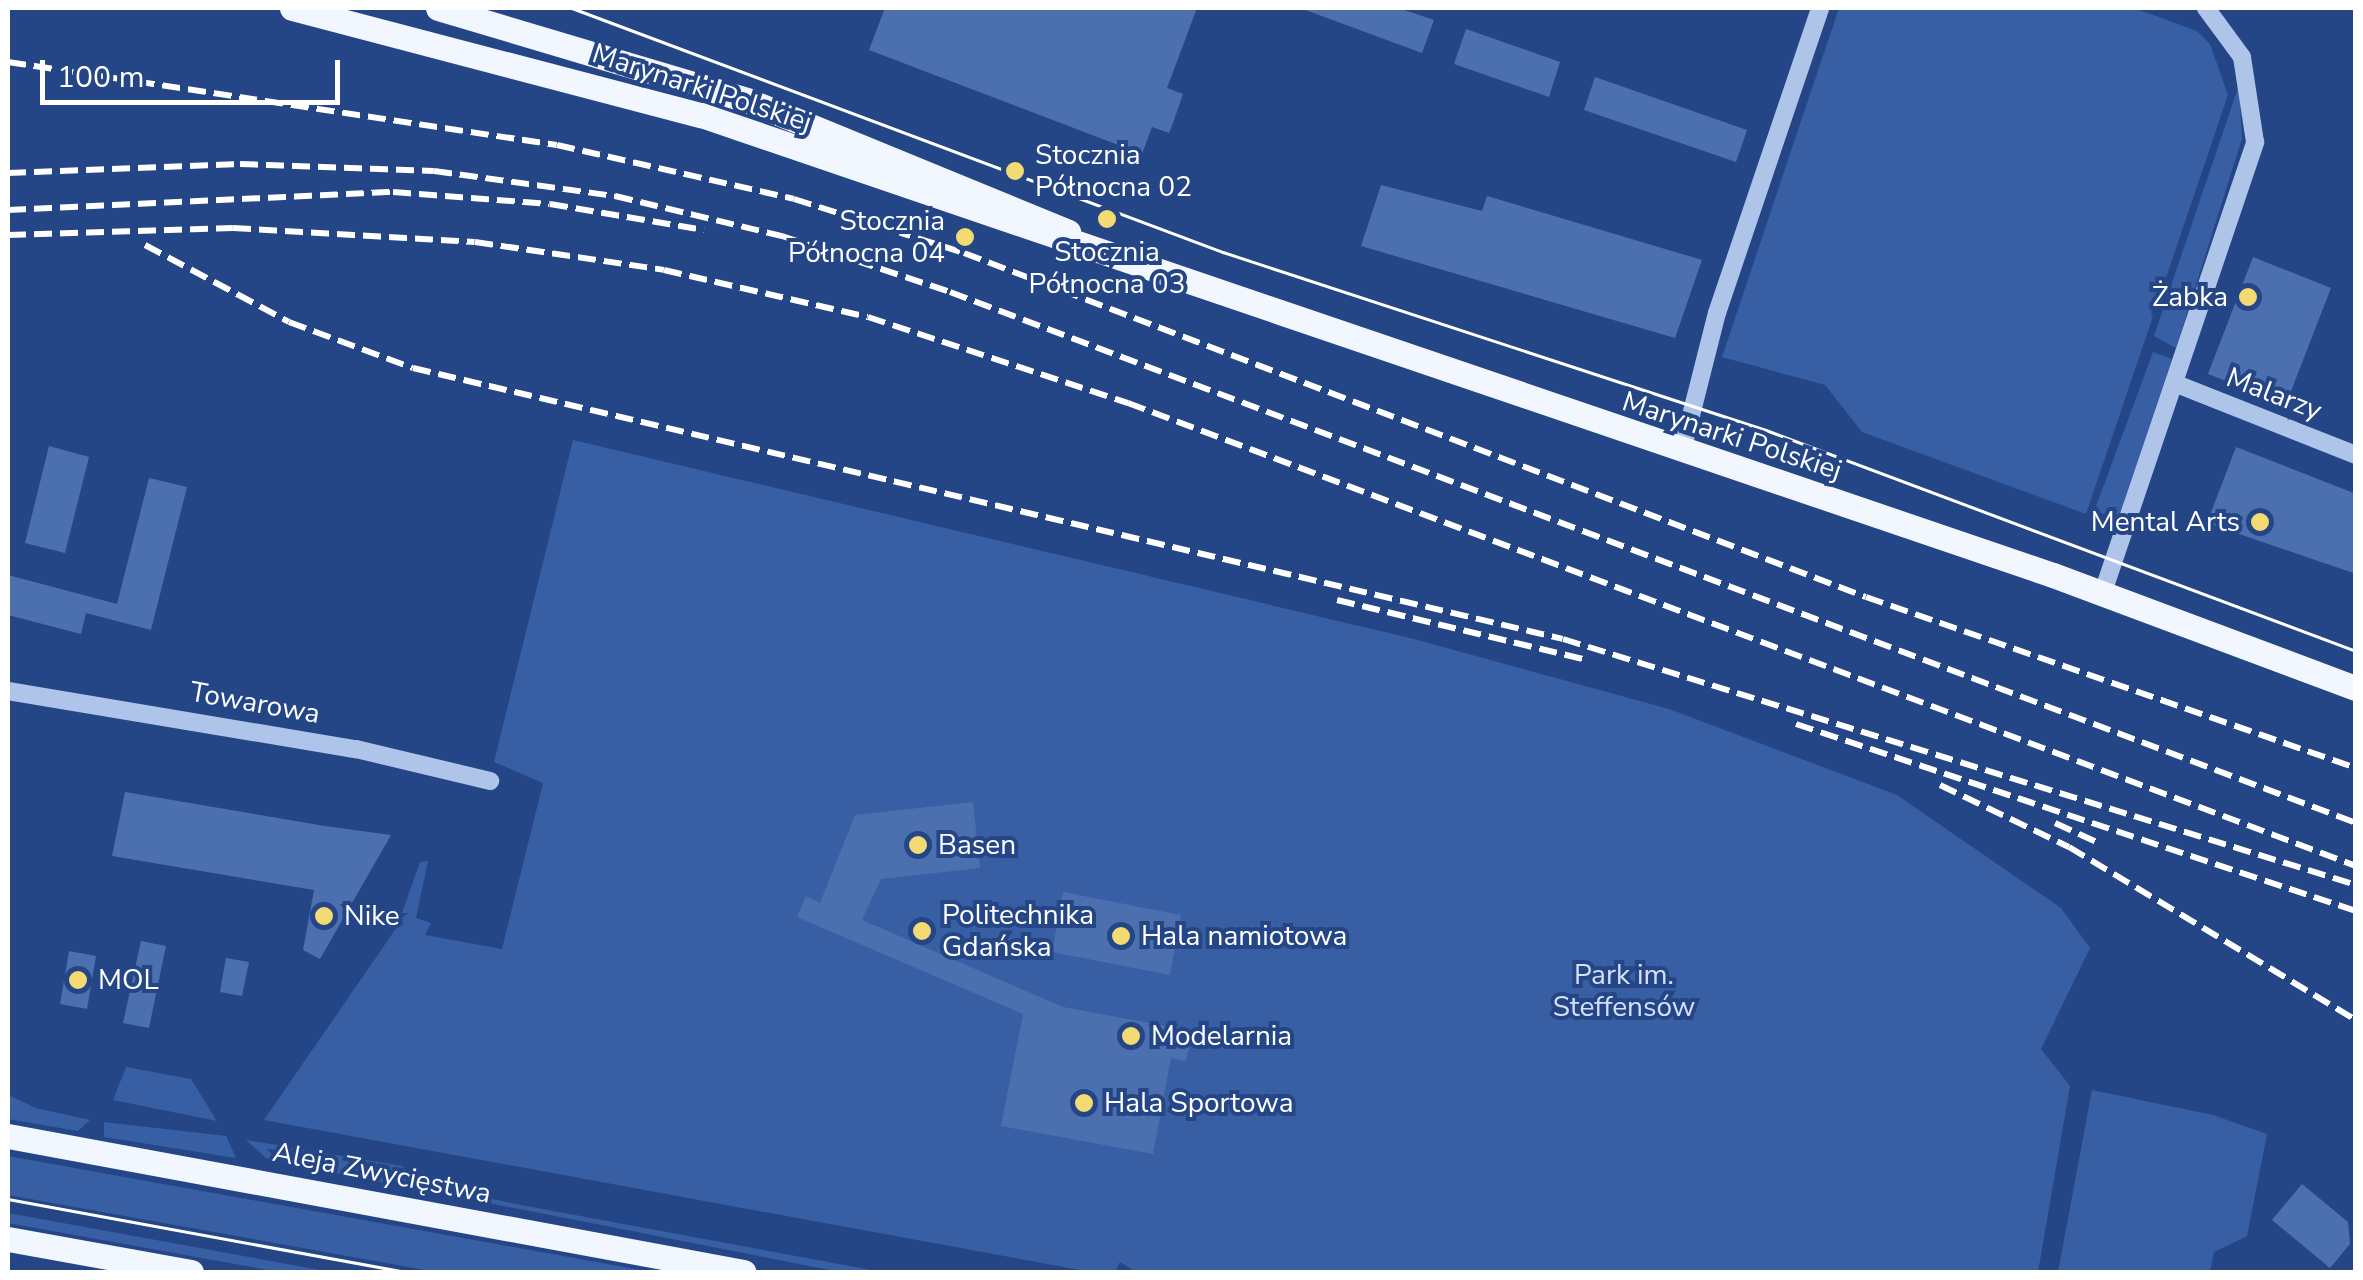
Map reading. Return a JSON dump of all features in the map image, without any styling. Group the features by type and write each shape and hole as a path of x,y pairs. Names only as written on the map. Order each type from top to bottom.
{"main road":[{"name":"Marynarki Polskiej","path":"292,8 454,44 738,128 2103,592 2356,688"},
{"name":"Marynarki Polskiej","path":"438,8 749,100 1036,213 1087,246"},
{"path":"738,128 749,100"},
{"name":"Aleja Zwycięstwa","path":"8,1136 744,1272"},
{"path":"8,1239 191,1272"}],"street":[{"path":"1682,452 1716,314 1820,8"},
{"path":"2103,592 2255,142 2242,57 2206,8"},
{"name":"Malarzy","path":"2174,384 2356,454"},
{"name":"Towarowa","path":"8,691 319,742 490,781"}],"green space":[{"path":"1839,8 2134,8 2197,31 2210,44 2228,95 2086,514 1862,432 1825,385 1722,357"},
{"path":"2239,85 2242,139 2176,348 2154,336"},
{"path":"2153,352 2172,359 2117,523 2095,509"},
{"name":"Park im. Steffensów","path":"573,440 1410,638 1669,709 1897,795 2061,908 2090,948 2041,1049 2070,1086 2038,1272 1136,1272 1120,1262 1115,1272 1091,1272 264,1120 397,927 420,862 428,861 416,918 431,923 425,935 502,949 543,783 494,762"},
{"path":"126,1067 191,1079 217,1121 113,1100"},
{"path":"2092,1090 2213,1115 2267,1134 2247,1236 2214,1252 2210,1272 2058,1272"},
{"path":"8,1095 36,1108 90,1120 78,1131 8,1119"},
{"path":"104,1122 226,1136 236,1158 104,1137"},
{"path":"246,1140 402,1166 422,1184 521,1205 882,1272 840,1272 310,1168 266,1158"},
{"path":"8,1156 652,1272 436,1272 8,1195"},
{"path":"8,1213 331,1272 279,1272 8,1223"}],"building":[{"path":"885,8 1197,8 1167,88 1183,94 1172,126 1169,133 1152,127 1142,154 869,50"},
{"path":"1300,8 1398,8 1434,20 1422,53"},
{"path":"1466,29 1560,62 1549,97 1454,64"},
{"path":"1595,77 1747,130 1736,162 1584,110"},
{"path":"1381,185 1482,211 1487,196 1702,260 1675,338 1361,246"},
{"path":"2253,257 2331,288 2286,404 2208,374"},
{"path":"49,446 89,457 65,553 25,543"},
{"path":"2236,447 2356,494 2356,574 2207,523"},
{"path":"149,478 187,487 151,630 86,613 81,634 8,615 8,575 117,604"},
{"path":"125,792 391,835 320,959 303,950 314,890 112,856"},
{"path":"973,802 980,868 881,879 862,920 1063,1007 1193,1031 1186,1061 1171,1058 1153,1154 1001,1126 1023,1014 797,917 806,896 820,903 855,815"},
{"name":"Hala namiotowa","path":"1063,892 1181,915 1170,975 1052,952"},
{"path":"141,941 166,946 149,1028 123,1023"},
{"name":"MOL","path":"69,951 96,956 87,1009 60,1004"},
{"path":"226,958 249,962 242,996 220,992"},
{"path":"2302,1184 2348,1222 2350,1244 2330,1268 2272,1220"}],"tram line":[{"path":"572,8 1223,252 1766,430 2356,651"},
{"path":"8,1199 404,1272"}],"railway":[{"path":"8,62 557,145 794,199 964,253 1866,597 2356,768"},
{"path":"8,173 240,164 434,171 615,196 782,236 950,292 2356,823"},
{"path":"8,210 393,192 550,204 704,230"},
{"path":"8,235 233,228 475,242 664,270 868,317 1128,403 2356,866"},
{"path":"145,245 289,322 413,368 1563,639 2356,885"},
{"path":"1337,600 1586,660"},
{"path":"1796,724 2356,911"},
{"path":"1940,785 2069,847 2356,1020"},
{"path":"2055,823 2101,844"}],"place":[{"name":"Stocznia Północna 02","path":"1015,171"},
{"name":"Stocznia Północna 03","path":"1107,219"},
{"name":"Stocznia Północna 04","path":"965,237"},
{"name":"Żabka","path":"2248,297"},
{"name":"Mental Arts","path":"2260,522"},
{"name":"Basen","path":"918,845"},
{"name":"Nike","path":"324,916"},
{"name":"Politechnika Gdańska","path":"922,931"},
{"name":"Hala namiotowa","path":"1121,936"},
{"name":"MOL","path":"78,980"},
{"name":"Modelarnia","path":"1131,1036"},
{"name":"Hala Sportowa","path":"1084,1103"}]}
